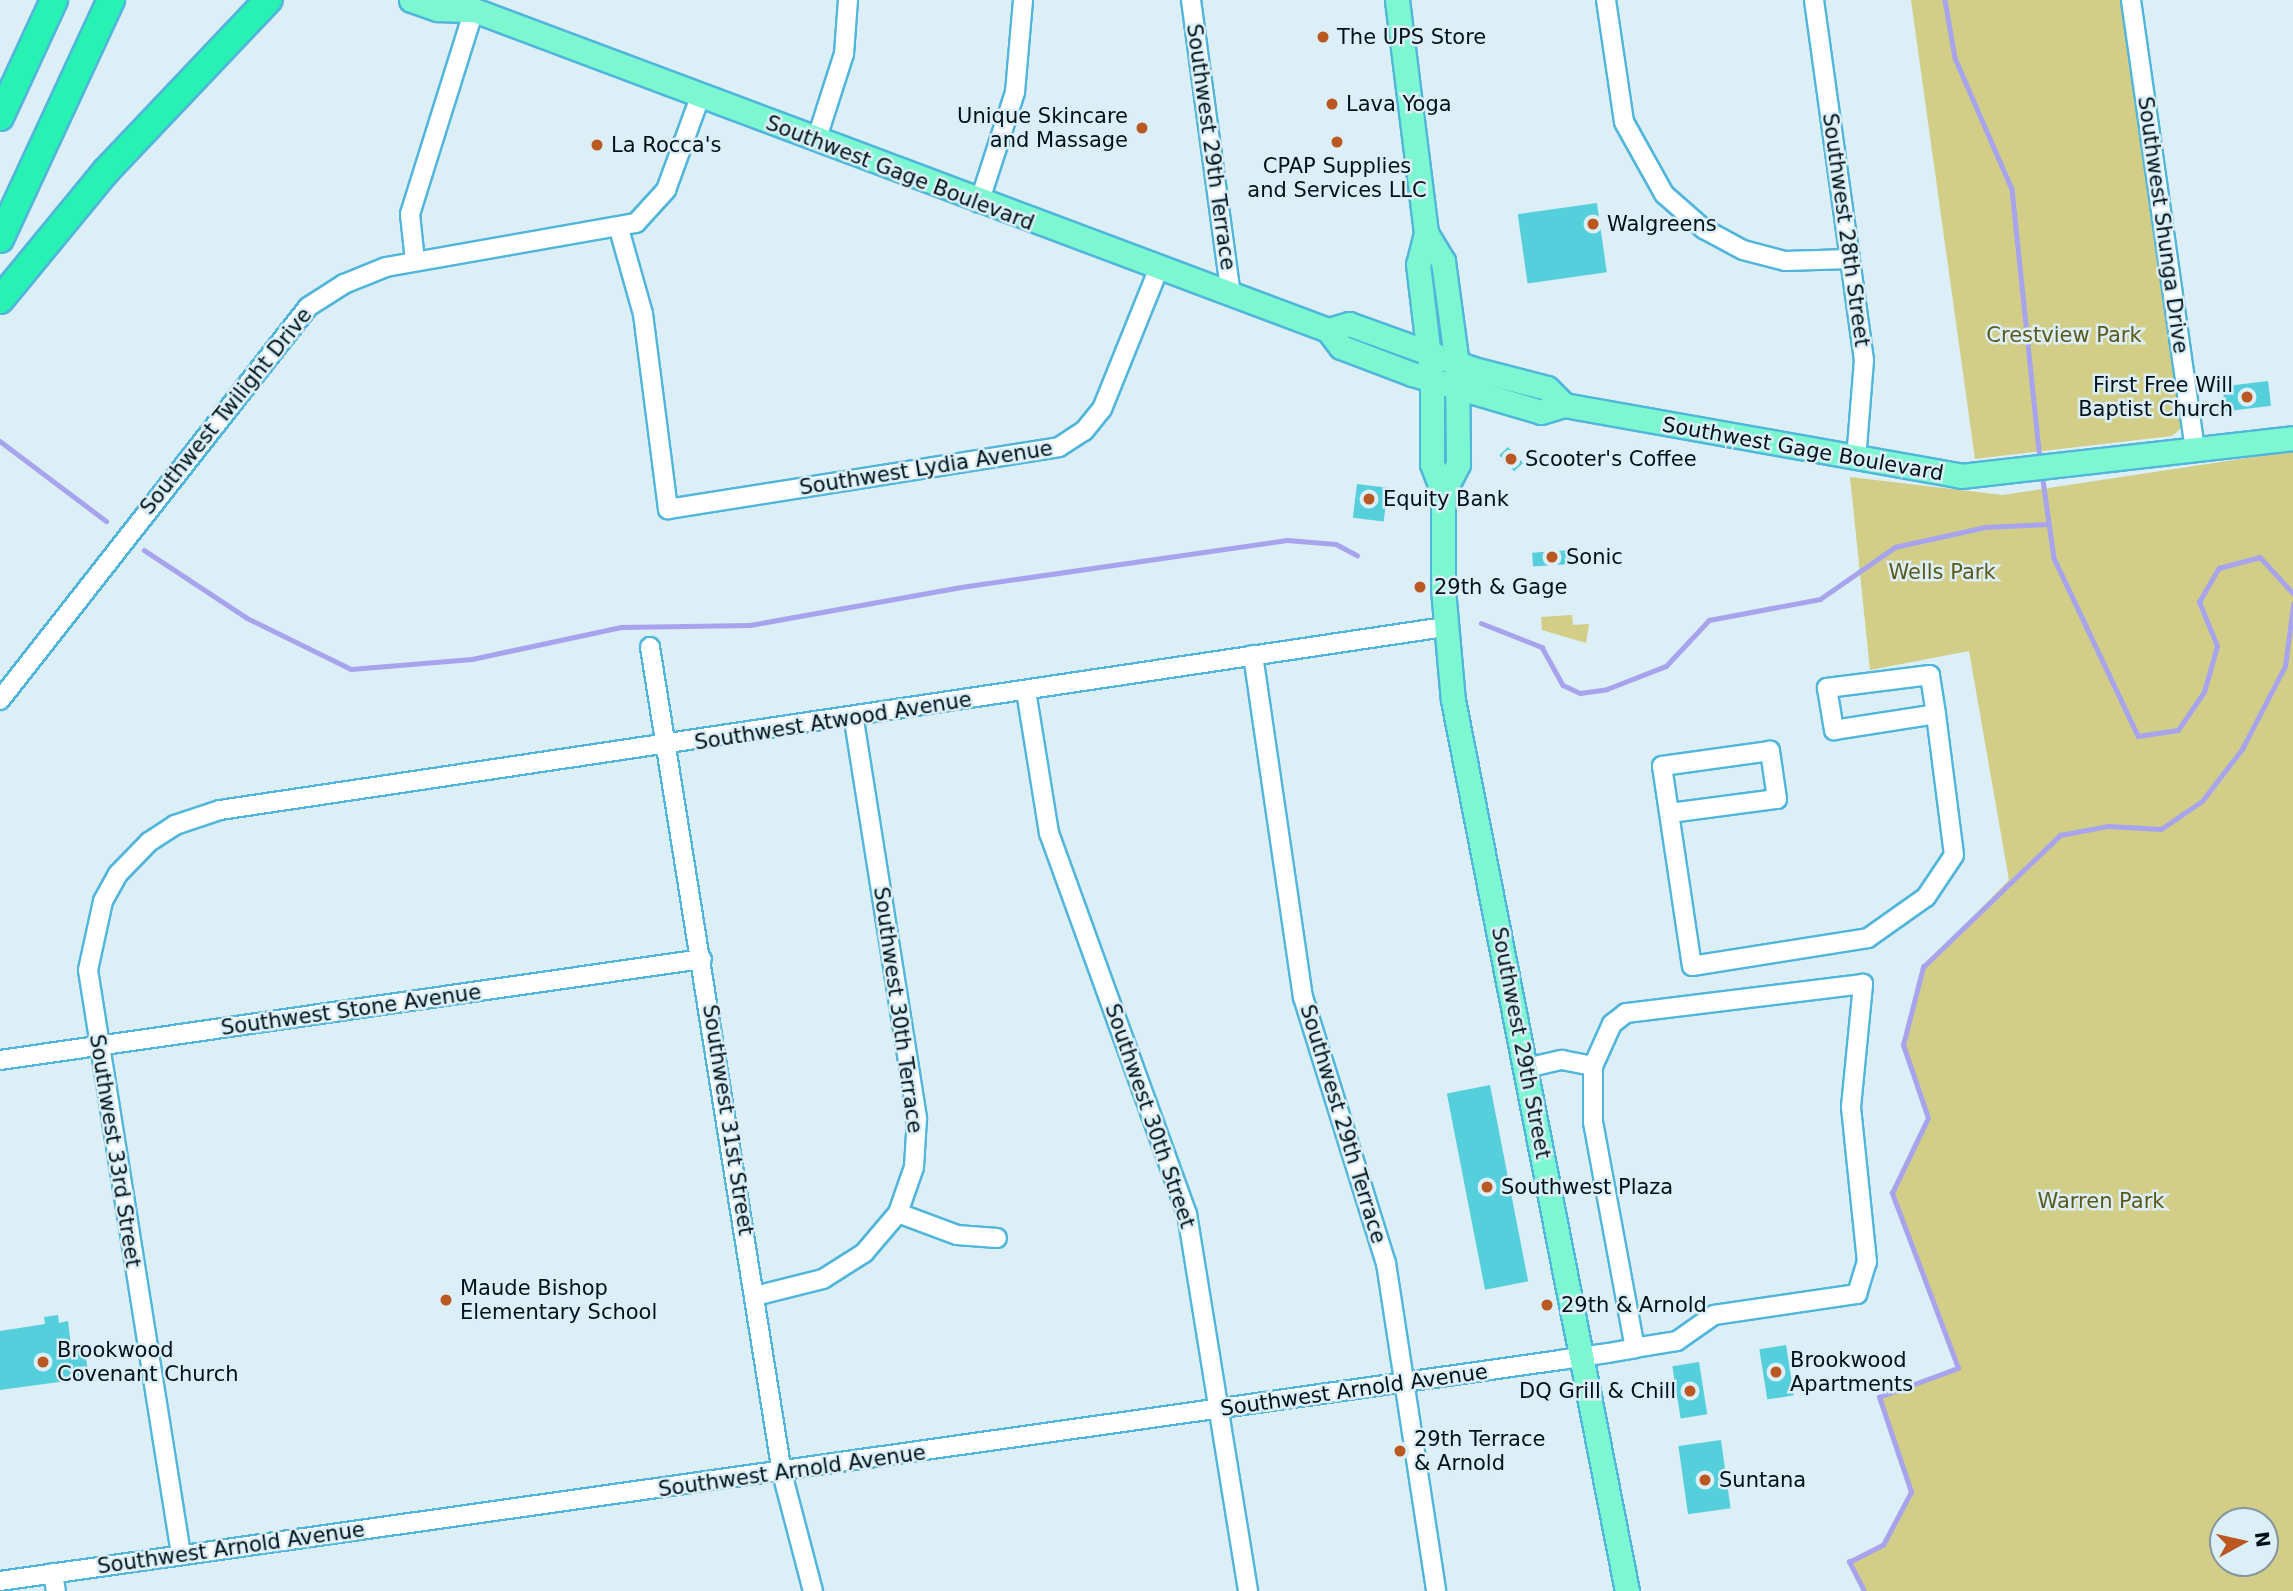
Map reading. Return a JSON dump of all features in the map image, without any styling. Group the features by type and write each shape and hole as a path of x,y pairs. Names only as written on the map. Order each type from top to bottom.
{"highway":[{"path":"0,117 54,0"},
{"path":"0,239 111,0"},
{"path":"0,300 106,171 173,107 268,0"}],"main road":[{"name":"Southwest Gage Boulevard","path":"411,0 437,9 469,5 700,97 979,203 1328,330 1341,347 1458,390 1541,412 1564,405 1943,475 2006,473 2293,438"},
{"name":"Southwest 29th Street","path":"1397,0 1426,233 1419,264 1432,381 1432,464 1443,493 1445,627 1457,726 1584,1357 1628,1591"},
{"name":"Southwest 29th Street","path":"1426,233 1443,261 1457,363 1458,464 1443,493"},
{"name":"Southwest Gage Boulevard","path":"1328,330 1349,324 1457,363 1547,388 1564,405"}],"street":[{"path":"816,141 839,76 848,0"},
{"path":"979,203 1013,103 1023,0"},
{"name":"Southwest 29th Terrace","path":"1191,0 1231,294"},
{"path":"1606,0 1624,121 1645,169 1669,200 1704,229 1743,250 1796,262 1850,259"},
{"name":"Southwest 28th Street","path":"1814,0 1864,360 1856,460"},
{"name":"Southwest Shunga Drive","path":"2132,0 2195,451"},
{"path":"415,261 410,214 469,5"},
{"name":"Southwest Twilight Drive","path":"0,700 309,307 357,277 415,261 619,229 636,223 658,203 700,97"},
{"name":"Southwest Lydia Avenue","path":"619,229 643,314 668,509 1059,447 1084,431 1102,409 1159,268"},
{"name":"Southwest Atwood Avenue","path":"220,810 854,719 1445,627"},
{"name":"Southwest 31st Street","path":"650,647 668,745 782,1473 813,1591"},
{"name":"Southwest 29th Terrace","path":"1253,655 1305,1009 1381,1242 1436,1591"},
{"path":"1670,813 1777,799 1770,751 1662,766 1692,966 1868,938 1926,897 1954,855 1936,714 1930,675 1828,688 1834,730 1936,714"},
{"name":"Southwest 30th Street","path":"1026,691 1049,833 1187,1214 1221,1409 1248,1591"},
{"name":"Southwest 30th Terrace","path":"755,1296 822,1279 847,1265 898,1213 914,1167 917,1118 854,719"},
{"name":"Southwest 33rd Street","path":"181,1555 98,1046 88,963 103,901 118,874 149,842 175,825 220,810"},
{"name":"Southwest Stone Avenue","path":"0,1060 702,959"},
{"name":"Southwest Arnold Avenue","path":"0,1581 54,1582 181,1555 782,1473 1584,1357 1677,1341 1714,1315 1857,1294 1867,1262 1851,1107 1863,984 1626,1013 1612,1024 1592,1066"},
{"path":"1526,1068 1563,1060 1592,1066 1593,1122 1634,1348"},
{"path":"898,1213 957,1236 997,1238"}],"green space":[{"name":"Crestview Park","path":"1911,0 2123,0 2181,407 2180,429 2172,436 1975,459"},
{"name":"Warren Park","path":"2293,451 2293,1591 1864,1591 1849,1562 1883,1545 1911,1492 1879,1397 1958,1367 1892,1193 1928,1118 1903,1045 1923,967 2009,880 1969,651 1870,670 1850,477 2003,495"},
{"path":"1572,615 1573,625 1589,624 1586,643 1542,630 1541,617"}],"building":[{"name":"Walgreens","path":"1597,203 1607,272 1528,283 1518,214"},
{"name":"First Free Will Baptist Church","path":"2268,381 2271,406 2225,411 2222,387"},
{"name":"Scooter's Coffee","path":"1508,447 1523,463 1514,471 1499,455"},
{"name":"Equity Bank","path":"1357,484 1388,488 1384,522 1353,518"},
{"name":"Sonic","path":"1570,550 1571,564 1533,567 1532,553"},
{"name":"Southwest Plaza","path":"1490,1085 1528,1281 1485,1290 1447,1093"},
{"name":"Brookwood Covenant Church","path":"58,1315 59,1323 68,1321 71,1346 84,1344 89,1378 0,1390 0,1331 45,1324 44,1317"},
{"name":"Brookwood Apartments","path":"1786,1345 1794,1395 1767,1400 1759,1349"},
{"name":"DQ Grill & Chill","path":"1699,1362 1707,1414 1681,1419 1672,1366"},
{"name":"Suntana","path":"1721,1440 1731,1508 1688,1514 1678,1446"}],"waterway":[{"path":"1945,0 1955,58 2012,189 2040,461"},
{"path":"0,441 106,521"},
{"path":"2042,473 2054,558 2138,736 2178,730 2204,692 2217,646 2199,602 2219,568 2260,557 2293,593"},
{"path":"1481,623 1542,647 1563,685 1580,693 1607,689 1666,666 1709,620 1820,599 1895,547 1985,527 2048,524"},
{"path":"144,550 247,618 351,669 472,659 621,627 750,625 961,587 1287,540 1336,544 1357,555"},
{"path":"1864,1591 1849,1562 1883,1545 1911,1492 1879,1397 1958,1368 1892,1193 1928,1118 1903,1045 1923,967 2060,835 2108,826 2161,829 2202,801 2242,749 2285,666 2293,605"}],"place":[{"name":"The UPS Store","path":"1323,37"},
{"name":"Lava Yoga","path":"1332,104"},
{"name":"Unique Skincare and Massage","path":"1142,128"},
{"name":"CPAP Supplies and Services LLC","path":"1337,142"},
{"name":"La Rocca's","path":"597,145"},
{"name":"Walgreens","path":"1593,224"},
{"name":"First Free Will Baptist Church","path":"2247,397"},
{"name":"Scooter's Coffee","path":"1511,459"},
{"name":"Equity Bank","path":"1369,499"},
{"name":"Sonic","path":"1552,557"},
{"name":"29th & Gage","path":"1420,587"},
{"name":"Southwest Plaza","path":"1487,1187"},
{"name":"Maude Bishop Elementary School","path":"446,1300"},
{"name":"29th & Arnold","path":"1547,1305"},
{"name":"Brookwood Covenant Church","path":"43,1362"},
{"name":"Brookwood Apartments","path":"1776,1372"},
{"name":"DQ Grill & Chill","path":"1690,1391"},
{"name":"29th Terrace & Arnold","path":"1400,1451"},
{"name":"Suntana","path":"1705,1480"}],"park label":[{"name":"Wells Park","path":"1942,572"}]}
